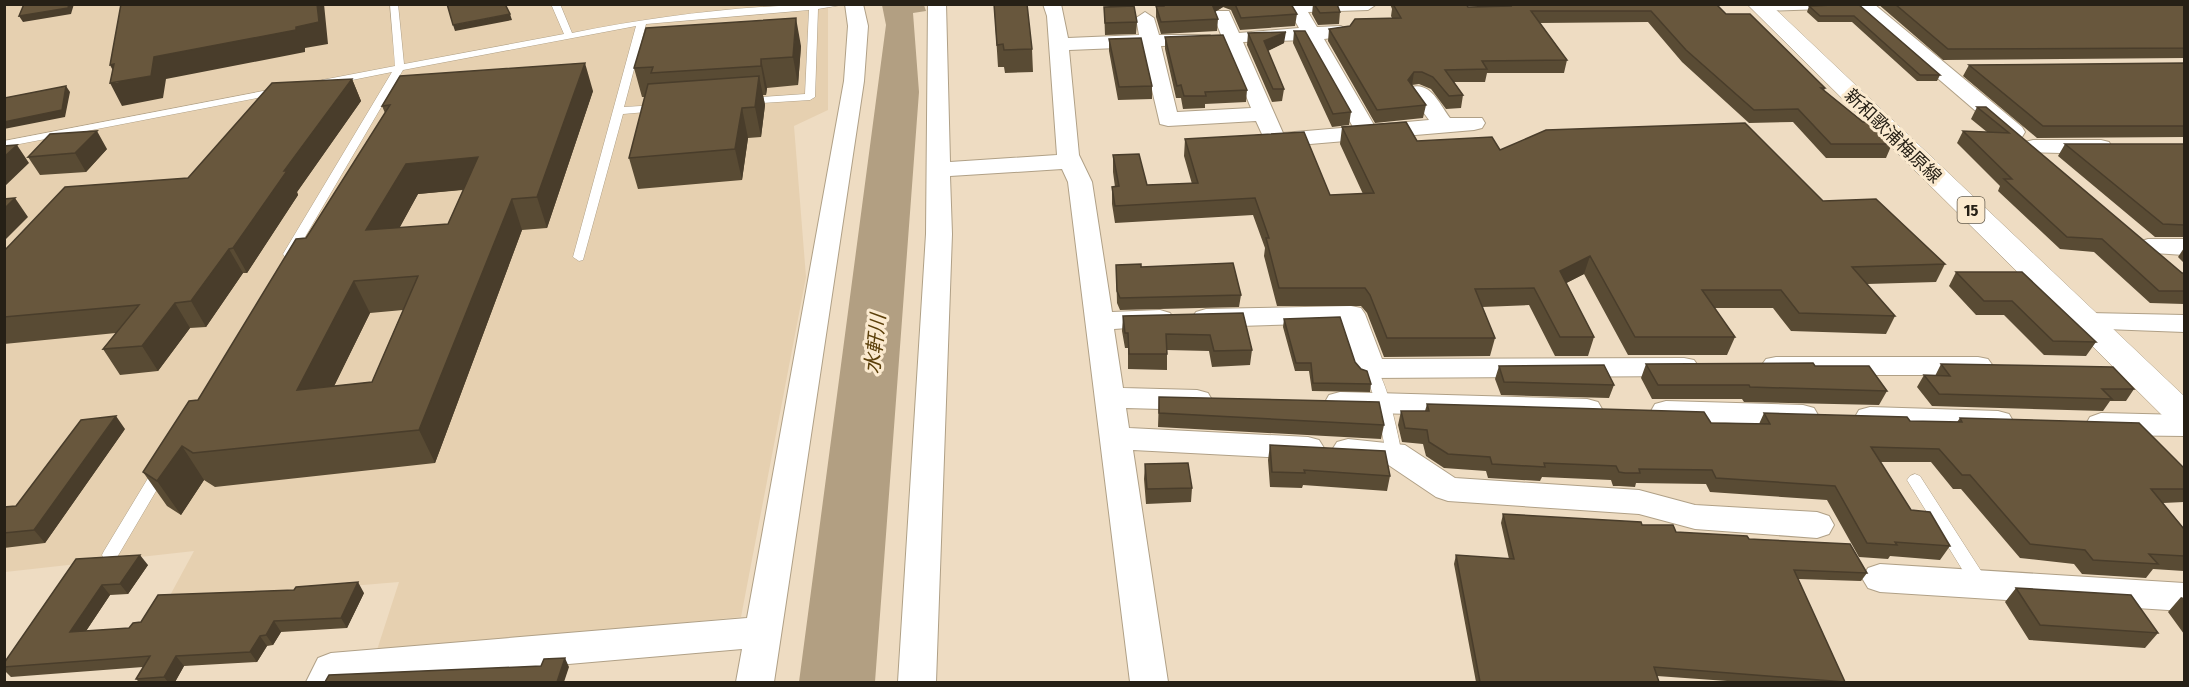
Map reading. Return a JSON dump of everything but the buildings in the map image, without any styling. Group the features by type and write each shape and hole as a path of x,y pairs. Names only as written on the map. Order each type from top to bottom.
{"main road":[{"name":"新和歌浦梅原線","path":"1757,5 2089,322 2184,416"}],"street":[{"path":"755,682 854,81 858,26 854,4"},
{"path":"917,682 939,234 937,4"},
{"path":"1052,4 1068,155 1080,182 1149,682"},
{"path":"1367,132 1296,8 1368,4"},
{"path":"1757,5 1851,4"},
{"path":"1862,4 2059,170"},
{"path":"1222,15 1275,140 1474,123"},
{"path":"1145,18 1168,119 1264,114"},
{"path":"1058,44 1151,42 1341,32"},
{"path":"1937,68 1972,68"},
{"path":"1419,91 1444,126"},
{"path":"2033,147 2126,146"},
{"path":"939,170 1071,161"},
{"path":"2139,240 2180,259"},
{"path":"1099,321 1351,314 1371,369 1715,366"},
{"path":"2089,322 2184,324"},
{"path":"1751,366 2009,366"},
{"path":"2090,368 2136,368"},
{"path":"1110,398 1228,400"},
{"path":"1312,402 2029,422"},
{"path":"2077,423 2184,426"},
{"path":"1115,438 1394,453 1448,489 1639,502 1695,518 1817,525"},
{"path":"1880,578 1978,582 2184,597"},
{"path":"325,682 331,669 764,632"}],"lane":[{"path":"279,271 400,68 394,4"},
{"path":"555,4 569,36"},
{"path":"712,16 713,4"},
{"path":"307,86 642,22 843,4"},
{"path":"731,103 810,97 814,6"},
{"path":"579,257 642,22"},
{"path":"4,144 295,88"},
{"path":"618,111 675,107"},
{"path":"1371,369 1383,403 1394,453"},
{"path":"110,555 170,453"},
{"path":"1915,480 1978,582"}],"shaded area":[{"path":"4,5 828,5 828,110 794,126 806,277 741,617 376,653 399,582 167,601 194,551 5,572"}],"water":[{"name":"水軒川","path":"882,5 924,5 926,11 913,13 919,92 875,682 799,682 886,25"}]}
